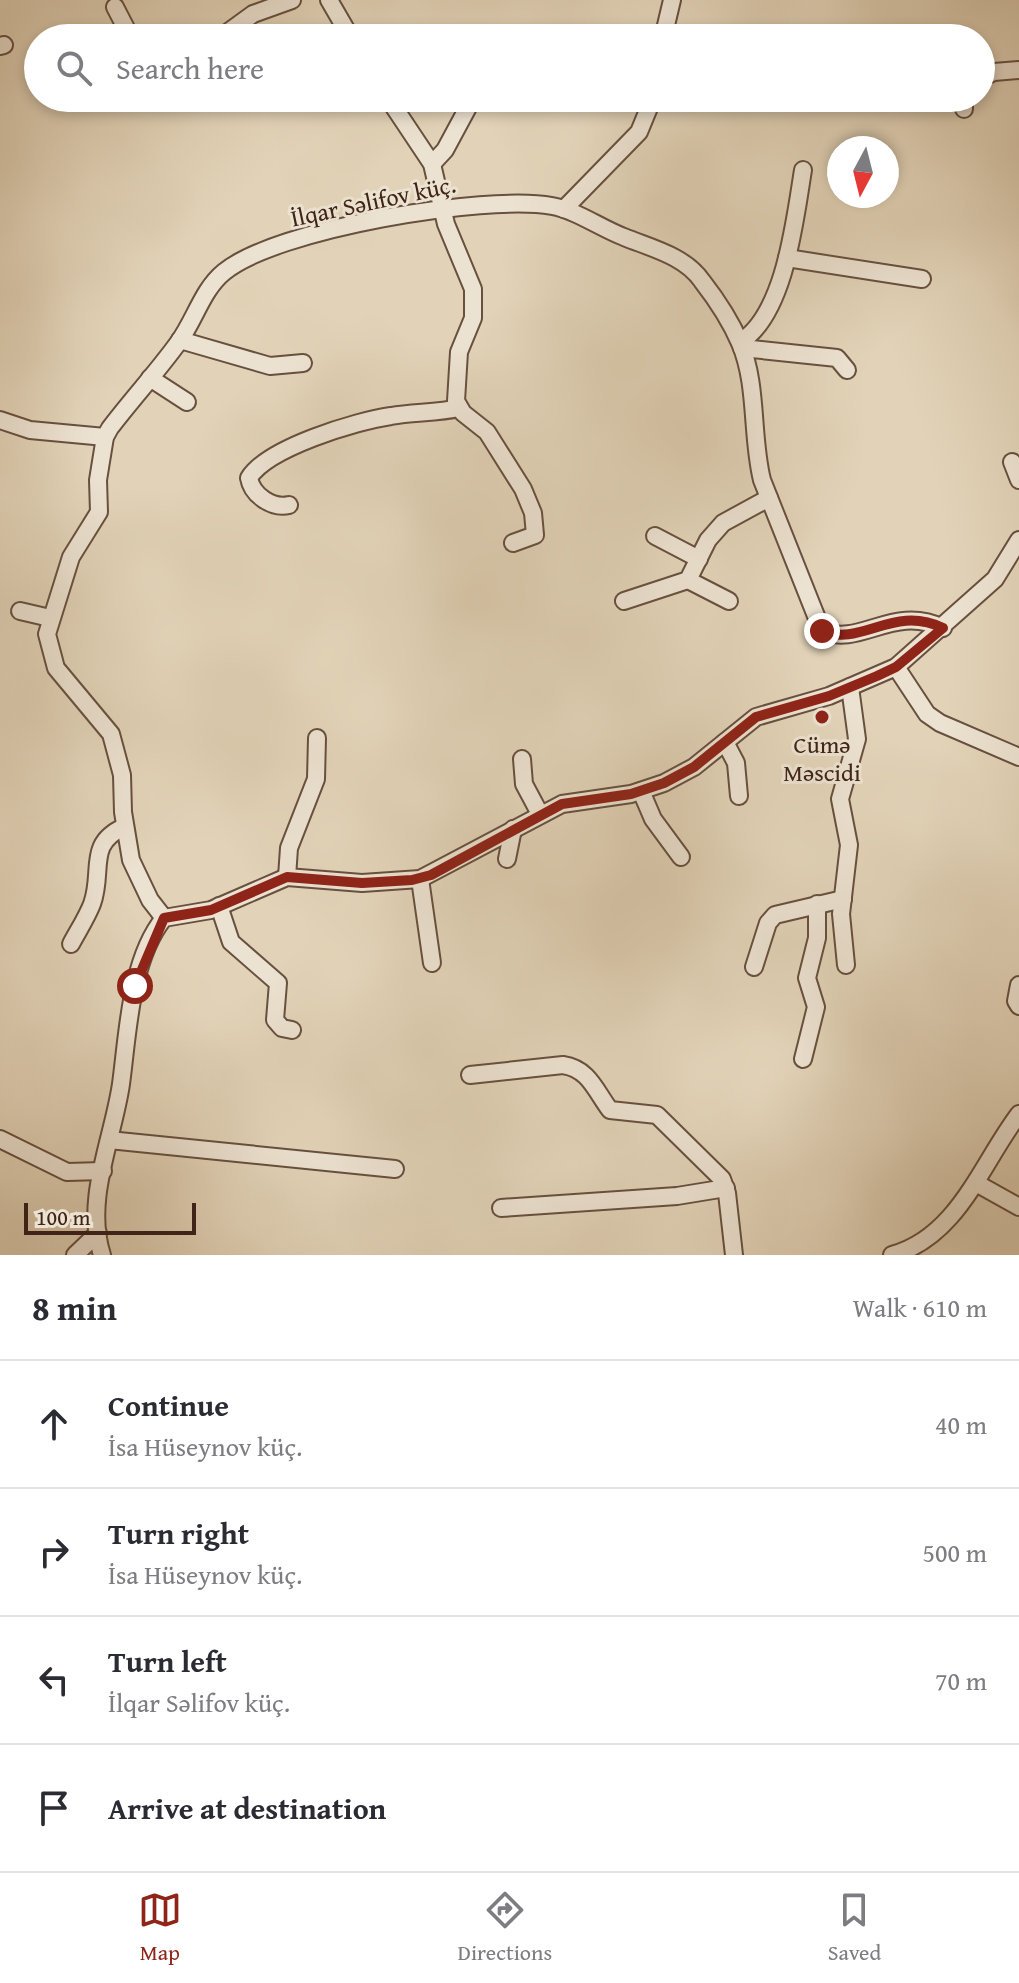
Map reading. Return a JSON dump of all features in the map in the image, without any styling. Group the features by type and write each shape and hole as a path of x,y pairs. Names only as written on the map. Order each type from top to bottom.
{"street":[{"path":"239,24 253,14 292,0"},
{"path":"329,0 343,24"},
{"path":"666,24 672,0"},
{"path":"115,7 124,24"},
{"path":"995,72 1019,70"},
{"path":"397,112 432,164 449,233 469,272 475,305 459,352 456,401 459,408 498,447 533,513 535,535 513,543"},
{"path":"432,164 445,150 465,112"},
{"path":"564,209 639,132 647,112"},
{"path":"741,345 764,319 787,258 803,170"},
{"name":"İlqar Səlifov küç.","path":"164,918 139,881 124,827 122,775 111,734 56,668 47,634 71,557 99,512 101,498 98,487 105,437 180,340 212,283 237,263 325,232 442,208 530,203 564,209 684,264 701,278 741,345 749,374 756,454 769,498 822,631 845,636 897,620 929,621 943,628"},
{"path":"787,258 922,279"},
{"path":"180,340 270,366 303,363"},
{"path":"741,345 837,358 847,370"},
{"path":"150,378 187,402"},
{"path":"289,505 273,505 252,489 249,478 252,472 281,454 335,431 392,415 459,408"},
{"path":"0,420 30,430 105,437"},
{"path":"1012,462 1019,480"},
{"path":"624,601 688,580 708,540 723,523 769,498"},
{"path":"655,536 699,559"},
{"path":"102,1255 97,1201 135,986 164,918 219,906 287,877 362,883 420,879 540,814 578,799 641,791 694,767 756,717 850,687 896,667 995,579 1019,540"},
{"path":"688,580 729,601"},
{"path":"20,611 50,618"},
{"path":"896,667 927,714 940,723 1019,757"},
{"path":"846,965 841,932 849,845 840,799 857,728 850,687"},
{"path":"287,877 289,848 316,779 317,738"},
{"path":"725,742 736,763 739,796"},
{"path":"522,759 524,784 540,814"},
{"path":"641,791 653,819 681,857"},
{"path":"71,944 92,904 102,844 109,834 124,827"},
{"path":"507,859 513,829"},
{"path":"420,879 432,963"},
{"path":"754,967 768,923 775,915 843,899"},
{"path":"803,1059 816,1007 807,978 817,938 817,904"},
{"path":"219,906 231,942 278,983 275,1020 292,1030"},
{"path":"1019,985 1019,1006"},
{"path":"470,1075 576,1067 585,1072 610,1110 657,1115 711,1165 726,1188 734,1255"},
{"path":"892,1255 904,1252 943,1225 976,1183 1019,1114"},
{"path":"0,1139 67,1172 103,1171"},
{"path":"109,1140 395,1169"},
{"path":"976,1183 1019,1207"},
{"path":"501,1208 677,1196 726,1188"},
{"path":"75,1255 98,1233"}],"place":[{"name":"Cümə Məscidi","path":"822,717"}],"route":[{"path":"135,986 164,918 211,910 287,877 362,883 412,880 431,875 562,804 578,799 631,794 664,783 694,767 756,717 829,696 896,667 943,628 916,619 897,620 845,636 833,636 822,631"}]}
